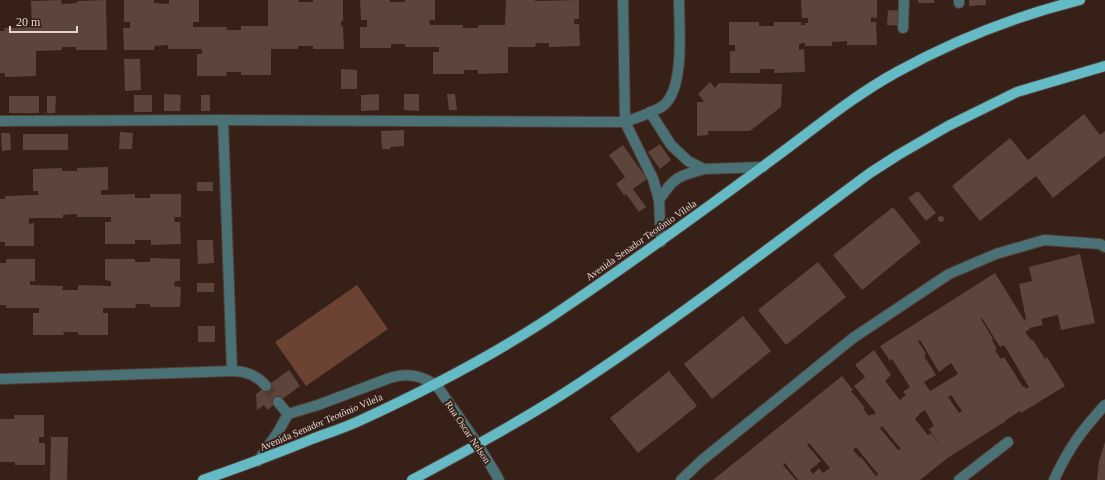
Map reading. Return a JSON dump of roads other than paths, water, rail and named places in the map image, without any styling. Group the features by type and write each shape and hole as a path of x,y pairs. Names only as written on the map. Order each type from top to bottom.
{"main road":[{"name":"Avenida Senador Teotônio Vilela","path":"203,480 258,461 357,422 435,384 565,308 661,242 850,102 894,74 937,51 1002,23 1080,0"},
{"path":"412,480 478,445 567,391 661,327 870,173 898,155 948,126 1017,92 1105,66"}],"street":[{"path":"623,0 625,122 653,179 658,200 661,242"},
{"path":"0,121 223,120 625,122 650,112 664,104 671,96 676,86 679,67 679,0"},
{"path":"903,28 904,0"},
{"path":"650,112 671,145 688,161 704,169"},
{"path":"223,120 232,371"},
{"path":"658,200 673,180 682,175 704,169 763,167"},
{"path":"681,480 702,461 853,338 949,274 996,254 1044,240 1100,244 1105,247"},
{"path":"0,379 232,371 248,373 261,380 266,386"},
{"path":"258,461 278,432 288,414 318,405 398,375 410,374 421,377 435,384"},
{"name":"Rua Oscar Nelson","path":"435,384 478,445 499,480"},
{"path":"278,402 288,414"},
{"path":"1054,480 1069,450 1082,431 1105,405"},
{"path":"959,480 1008,442"}],"tunnel":[{"path":"266,386 278,402"}]}
